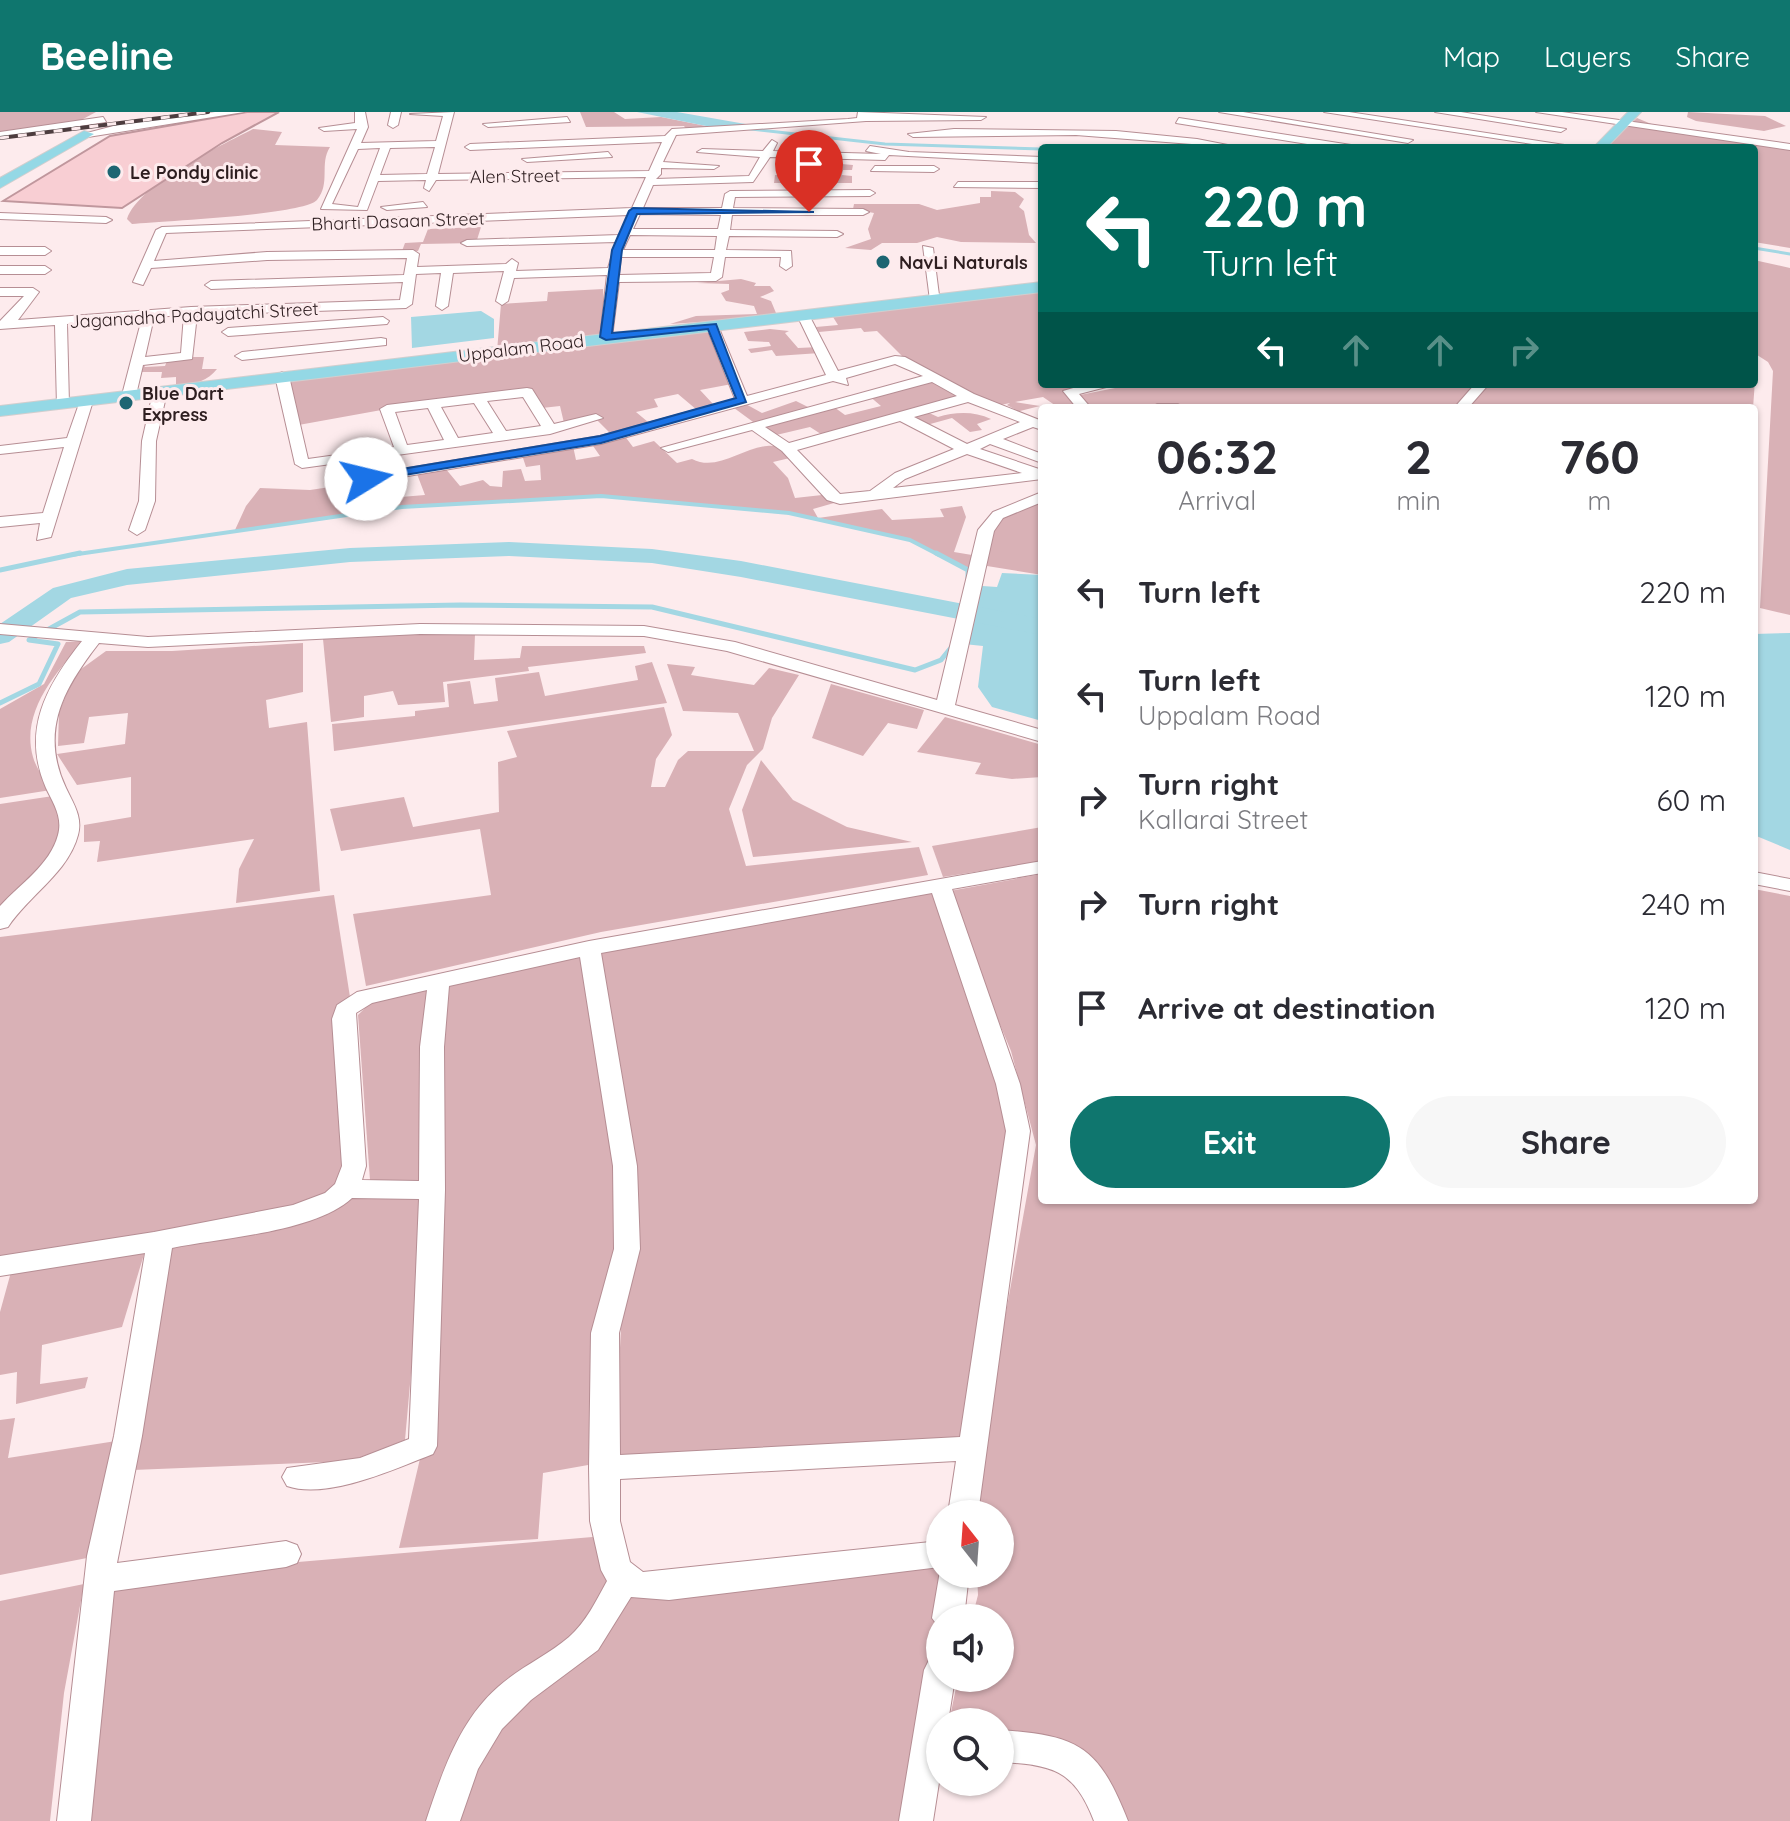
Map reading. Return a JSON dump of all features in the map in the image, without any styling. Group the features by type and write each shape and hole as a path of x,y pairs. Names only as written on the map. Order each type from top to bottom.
{"main road":[{"path":"1602,144 1635,112"},
{"path":"0,187 85,135"},
{"name":"Uppalam Road","path":"0,411 1038,287"}],"street":[{"path":"122,113 170,112"},
{"path":"85,135 125,126 239,112"},
{"path":"360,112 360,130 355,146 325,207 423,205"},
{"path":"393,125 396,112"},
{"path":"411,234 433,177 449,112 415,114"},
{"path":"1224,112 1252,114 1394,144"},
{"path":"1329,112 1551,144"},
{"path":"1405,144 1440,112 1579,132"},
{"path":"1541,112 1790,147"},
{"path":"1208,143 1252,114"},
{"path":"751,116 759,127"},
{"path":"917,117 917,134 988,129 1063,131 1178,120 1325,144"},
{"path":"470,147 669,137 759,127 888,123 917,117 991,117"},
{"path":"1003,118 1214,144"},
{"path":"0,135 112,119"},
{"path":"488,124 566,120"},
{"path":"476,132 566,120"},
{"path":"566,120 572,141"},
{"path":"1178,120 1181,139"},
{"path":"867,151 868,122"},
{"path":"324,128 406,132"},
{"path":"430,129 445,128"},
{"path":"986,144 988,129"},
{"path":"1011,145 1013,129"},
{"path":"1036,145 1038,129"},
{"path":"1085,129 1086,144"},
{"path":"1062,144 1063,131"},
{"path":"628,132 705,141 699,166"},
{"path":"1111,144 1115,134"},
{"path":"1594,134 1609,136"},
{"path":"1122,144 1122,141 1140,142 1140,136"},
{"path":"606,337 612,275 621,243 633,211 656,173 669,137"},
{"path":"656,173 753,179 765,152 776,137"},
{"path":"355,146 441,144"},
{"path":"363,208 386,145"},
{"path":"867,151 885,157"},
{"path":"702,152 867,151 1037,176"},
{"path":"909,155 909,169"},
{"path":"509,159 550,163 607,159"},
{"path":"492,176 494,160"},
{"path":"656,173 699,166 758,167"},
{"path":"978,168 1037,176"},
{"path":"875,169 938,169"},
{"name":"Alen Street","path":"375,178 492,176 563,180 656,173"},
{"path":"958,185 1037,176"},
{"path":"211,285 448,269 716,277 730,194 870,193"},
{"name":"Bharti Dasaan Street","path":"145,265 162,230 273,241 415,221 633,211 863,212"},
{"path":"0,216 106,220"},
{"path":"467,243 518,247 621,243 726,231 837,234"},
{"path":"621,243 787,259 788,234"},
{"path":"139,282 145,265 273,241 409,252 413,254 406,304 387,305 378,365"},
{"path":"502,301 518,247"},
{"path":"927,248 936,300"},
{"path":"0,251 45,251"},
{"path":"442,306 448,269"},
{"path":"0,270 45,270"},
{"path":"0,292 33,292 4,324"},
{"name":"Jaganadha Padayatchi Street","path":"4,324 191,311 387,305"},
{"path":"137,362 187,356 191,311"},
{"path":"129,395 149,314"},
{"path":"803,315 833,375 864,396"},
{"path":"61,321 62,404"},
{"path":"712,326 742,400"},
{"path":"228,332 383,331"},
{"path":"252,340 383,331"},
{"path":"242,356 383,331"},
{"path":"366,479 573,444 900,360 969,397 1037,424"},
{"path":"282,376 302,464 554,429 596,418"},
{"path":"668,448 932,378"},
{"path":"1081,404 1070,391 1088,388"},
{"path":"1464,404 1478,388"},
{"path":"137,530 147,501 149,441 160,392"},
{"path":"402,450 387,409 527,392 554,429 573,444"},
{"path":"478,397 502,436"},
{"path":"787,448 969,397"},
{"path":"43,537 86,401"},
{"path":"432,403 453,443"},
{"path":"902,416 965,448 1038,474"},
{"path":"875,494 900,476 965,448 1037,424"},
{"path":"755,426 787,448 832,497 853,499 1038,475"},
{"path":"989,439 1038,457"},
{"path":"0,450 73,442"},
{"path":"945,707 980,552 991,520 1038,499"},
{"path":"0,522 49,517"},
{"path":"0,629 148,642 436,629 644,631 729,646 1038,735"},
{"path":"0,922 13,901 54,859 68,836 67,809 44,753 43,727 52,697 85,637"},
{"path":"0,1266 160,1241 297,1214 320,1208 346,1189 354,1166 345,1010 365,997 589,948 1038,868"},
{"path":"1758,879 1790,885"},
{"path":"940,886 1008,1084 1018,1131 965,1500"},
{"path":"589,948 625,1166 627,1249 605,1333 605,1521 616,1570 624,1580 638,1586 669,1586 926,1556"},
{"path":"297,1477 361,1470 423,1446 432,1190 432,1061 439,987"},
{"path":"346,1189 432,1190"},
{"path":"74,1821 99,1579 160,1241"},
{"path":"604,1468 972,1448"},
{"path":"99,1579 286,1554"},
{"path":"443,1821 455,1782 475,1740 491,1718 520,1687 583,1645 624,1580"},
{"path":"1014,1747 1051,1748 1065,1755 1094,1784 1111,1821"},
{"path":"916,1821 926,1779"}],"shaded area":[{"path":"0,112 96,112 72,125 0,134"},
{"path":"580,112 614,112 625,119 661,117 716,128 586,127"},
{"path":"1688,112 1765,116 1786,126 1764,131 1696,121 1687,117"},
{"path":"1637,118 1656,126 1790,147 1790,248 1758,243 1758,144 1608,144"},
{"path":"253,129 282,132 275,145 330,147 325,160 323,187 317,200 287,210 230,216 132,224 127,219 147,193 163,180"},
{"path":"784,159 853,165 852,170 843,170 842,175 852,176 852,183 774,183 775,175 787,175 788,166 777,166"},
{"path":"991,191 1015,192 1024,199 1019,207 1024,211 1029,235 1036,243 961,242 937,237 917,243 882,243 871,250 845,248 871,239 868,229 874,213 853,209 854,204 919,204 937,210 980,203 980,197 991,197"},
{"path":"481,227 476,243 421,244 418,251 402,251 405,243 423,242 428,229"},
{"path":"1758,261 1790,268 1790,615 1760,608 1773,371 1768,362 1758,356"},
{"path":"741,279 756,283 754,286 770,286 774,291 760,297 771,301 776,313 746,319 670,324 696,316 757,314 754,306 726,301 721,293 729,290 729,284 697,283"},
{"path":"603,289 606,338 712,326 732,384 700,390 713,404 697,410 678,394 654,399 658,407 636,412 648,422 611,434 596,419 564,423 560,406 542,408 527,392 387,409 293,426 282,376 497,351 501,304 547,301 548,292"},
{"path":"1038,291 1038,388 1088,388 1071,391 1078,404 1053,404 1043,397 1015,402 1038,406 1012,413 1006,411 1014,409 1007,405 1010,403 991,407 969,396 927,412 938,417 964,413 991,419 977,424 982,430 970,432 952,418 923,426 902,416 824,436 810,427 772,436 730,405 742,402 762,413 796,401 814,410 834,407 845,415 881,406 868,395 931,379 911,365 877,331 864,332 861,328 819,332 816,327 838,325 833,317"},
{"path":"770,329 789,331 785,333 798,348 819,347 820,353 776,356 772,350 751,353 748,349 771,346 769,342 748,341 744,332"},
{"path":"204,357 202,369 217,369 204,380 182,385 176,385 176,377 161,378 162,372 140,372 143,363 145,367 165,366 167,361"},
{"path":"1115,388 1475,388 1461,404 1087,404 1080,395"},
{"path":"1482,388 1754,388 1753,404 1468,404"},
{"path":"624,435 633,447 654,441 677,463 692,459 711,463 767,446 787,448 790,458 773,462 788,478 795,498 822,495 841,501 813,509 818,518 882,509 892,520 944,517 940,509 962,506 966,517 954,552 972,555 968,570 910,540 789,513 601,496 402,507 235,530 246,506 260,488 310,490 397,477 401,497 425,495 417,474 445,468 460,486 483,480 490,486 502,487 503,471 521,469 525,481 541,480 540,465 526,467 522,455 573,446 576,460 600,456 591,443"},
{"path":"1038,500 1038,574 987,566 991,520"},
{"path":"475,634 474,660 520,658 522,646 644,646 646,653 528,667 529,671 443,682 445,702 398,705 393,691 364,696 364,717 331,722 323,639"},
{"path":"85,641 63,665 44,693 32,724 30,740 33,757 51,790 0,798 0,709 44,684 66,642"},
{"path":"303,643 303,692 266,700 269,728 307,722 320,891 236,903 239,869 254,839 97,862 100,841 84,842 84,825 131,817 131,777 77,785 57,754 125,744 128,713 89,717 84,743 58,746 59,711 77,672 106,651 172,651"},
{"path":"652,662 667,703 334,751 332,724 415,716 415,711 449,707 447,684 470,681 474,704 498,701 495,678 539,672 545,696 638,680 635,666"},
{"path":"667,664 695,667 691,675 754,685 769,668 799,675 772,718 763,749 747,765 729,809 746,866 919,847 928,875 601,932 366,986 353,914 491,895 480,829 341,851 330,809 404,797 413,827 499,812 498,762 517,757 507,731 664,707 672,735 656,759 651,787 665,787 678,760 688,751 754,751 738,713 683,711"},
{"path":"831,684 924,710 917,729 888,723 863,756 812,738"},
{"path":"945,717 1038,744 1038,777 1012,779 975,774 981,763 917,752"},
{"path":"761,760 793,800 847,827 912,842 753,857 742,810"},
{"path":"53,796 61,812 62,828 58,843 38,872 0,909 0,804"},
{"path":"1038,828 1038,862 943,877 932,846"},
{"path":"1038,875 1038,1204 1758,1204 1758,890 1790,896 1790,1821 1101,1821 1071,1747 1014,1735 1014,1708 952,1708 955,1692 1014,1692 1014,1604 976,1604 978,1588 1014,1588 1014,1500 978,1500 986,1424 1036,1145 1011,1051 964,938 950,891"},
{"path":"940,886 1018,1131 972,1448 614,1464 622,1309 605,1462 543,1473 538,1539 399,1548 423,1446 439,987 589,948"},
{"path":"334,895 350,997 354,1166 334,1200 0,1266 0,937"},
{"path":"427,990 424,1181 370,1180 358,1015 369,1004"},
{"path":"348,1194 427,1194 405,1440 352,1461 133,1470 147,1353 172,1247"},
{"path":"145,1251 122,1327 42,1345 40,1384 88,1377 85,1388 16,1404 17,1372 0,1375 0,1312 11,1272"},
{"path":"15,1418 8,1458 116,1441 87,1558 0,1575 0,1420"},
{"path":"604,1536 630,1594 926,1557 926,1588 940,1588 940,1604 926,1604 926,1692 933,1692 930,1708 926,1708 926,1730 910,1821 74,1821 99,1579"},
{"path":"84,1584 64,1693 50,1821 0,1821 0,1601"}],"water":[{"path":"637,112 677,112 757,126 716,128"},
{"path":"481,311 494,319 494,338 412,348 411,317"},
{"path":"1002,573 1038,575 1038,720 992,707 978,687 983,646 954,643 968,585 997,587"},
{"path":"1790,633 1790,850 1758,837 1758,634"}],"building":[{"name":"Le Pondy clinic","path":"247,112 279,112 222,143 122,208 3,201 110,136"}],"waterway":[{"path":"743,128 885,144 1038,149"},
{"path":"1758,249 1790,254"},
{"path":"71,555 402,507 601,496 789,513 910,540 939,555"},
{"path":"0,636 62,593 127,577 350,555 509,549 652,556 741,569 1038,626"},
{"path":"0,570 80,553"},
{"path":"936,553 968,570 968,578"},
{"path":"0,703 39,684 58,644 29,640 80,612 460,605 652,607 915,670 941,660 954,644"}],"railway":[{"path":"0,138 208,112"}],"place":[{"name":"Le Pondy clinic","path":"114,172"},
{"name":"NavLi Naturals","path":"883,262"},
{"name":"Blue Dart Express","path":"126,403"}],"route":[{"path":"366,479 601,440 742,400 712,326 606,337 617,250 633,211 809,212"}]}
